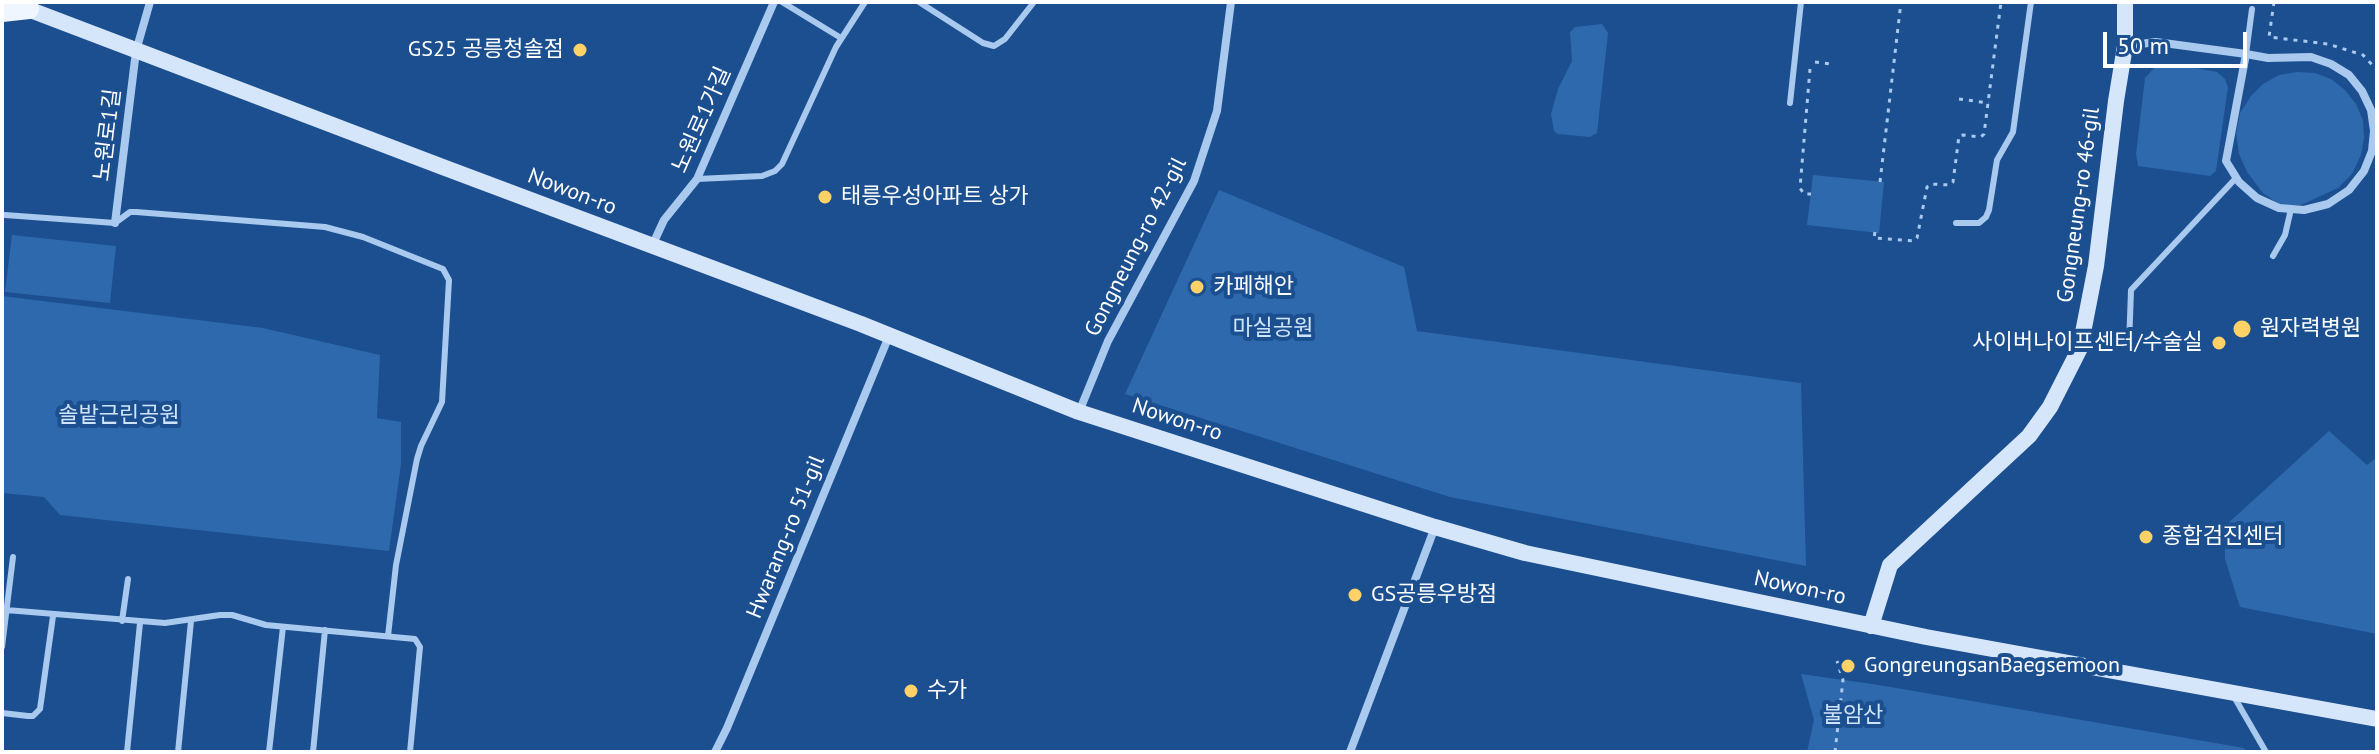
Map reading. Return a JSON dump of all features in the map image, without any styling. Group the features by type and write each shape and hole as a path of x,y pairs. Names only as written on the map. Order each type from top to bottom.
{"main road":[{"name":"Gongneung-ro 46-gil","path":"1871,626 1890,565 2029,436 2050,407 2080,348 2096,266 2125,46 2125,2"},
{"name":"Nowon-ro","path":"20,6 889,336 1079,412 1435,527 1525,553 1871,626 2377,719"},
{"path":"2,12 20,6"}],"street":[{"name":"노원로1길","path":"115,223 136,51 150,2"},
{"name":"노원로1가길","path":"652,246 664,220 697,179 774,2"},
{"name":"Gongneung-ro 42-gil","path":"1079,412 1108,341 1194,181 1217,111 1231,2"},
{"path":"2125,46 2156,42 2246,54 2268,58 2311,57 2349,75 2362,91 2371,110 2375,150 2349,190 2328,204 2304,210 2279,208 2257,198 2236,178 2226,161 2246,54"},
{"name":"Hwarang-ro 51-gil","path":"715,752 889,336"},
{"path":"1350,752 1435,527"}],"lane":[{"path":"782,2 841,38"},
{"path":"697,179 762,176 775,171 782,164 841,38 865,2"},
{"path":"919,2 983,43 994,46 1005,39 1034,2"},
{"path":"1790,103 1801,2"},
{"path":"1956,223 1979,223 1989,210 1997,160 2013,132 2031,2"},
{"path":"2246,54 2252,9"},
{"path":"2129,346 2131,290 2236,178"},
{"path":"2273,256 2285,235 2291,209"},
{"path":"5,215 115,223 130,212 136,212 325,227 350,233 438,266 447,274 442,402 417,459 396,565 388,636"},
{"path":"2,647 13,557"},
{"path":"122,621 128,579"},
{"path":"6,610 140,623 191,621 232,615 266,625 415,639 420,647 410,752"},
{"path":"2,713 33,716 40,709 53,616"},
{"path":"178,752 191,621"},
{"path":"127,752 140,623"},
{"path":"269,752 283,627"},
{"path":"313,752 325,630"},
{"path":"2232,692 2266,752"}],"path":[{"path":"1880,182 1901,2"},
{"path":"1875,232 1874,238 1914,241 1919,234 1921,204 1930,184 1950,185 1953,182 1959,136 1981,137 1984,134 2001,2"},
{"path":"2274,2 2269,37 2328,44 2363,55 2377,70"},
{"path":"1815,62 1830,64"},
{"path":"1810,69 1800,188 1804,194 1811,194"},
{"path":"1959,99 1989,103"},
{"path":"1835,752 1843,680 1837,661"}],"green space":[{"path":"1602,24 1608,33 1597,133 1590,137 1558,134 1554,131 1551,114 1558,89 1572,61 1570,32 1575,27"},
{"path":"2186,66 2217,72 2228,87 2216,171 2210,176 2138,166 2136,154 2145,78 2155,67"},
{"path":"2315,73 2331,79 2345,90 2363,120 2364,138 2361,155 2352,174 2338,188 2301,205 2280,205 2263,193 2247,172 2239,154 2236,134 2240,113 2251,96 2279,75"},
{"path":"1813,175 1884,182 1879,233 1807,225"},
{"name":"마실공원","path":"1219,190 1404,267 1417,331 1801,383 1806,566 1450,497 1125,394"},
{"path":"12,235 116,246 110,303 5,292"},
{"name":"솔밭근린공원","path":"2,296 263,328 380,355 377,418 401,422 401,464 389,551 60,515 44,497 2,493"},
{"path":"2329,431 2367,465 2377,457 2377,634 2240,607 2225,559 2225,526"},
{"name":"불암산","path":"1801,674 2244,748 2246,752 1807,752 1814,720"}],"place":[{"name":"GS25 공릉청솔점","path":"580,50"},
{"name":"태릉우성아파트 상가","path":"825,197"},
{"name":"카페해안","path":"1197,287"},
{"name":"원자력병원","path":"2242,329"},
{"name":"사이버나이프센터/수술실","path":"2219,343"},
{"name":"종합검진센터","path":"2146,537"},
{"name":"GS공릉우방점","path":"1355,595"},
{"name":"GongreungsanBaegsemoon","path":"1848,666"},
{"name":"수가","path":"911,691"}]}
